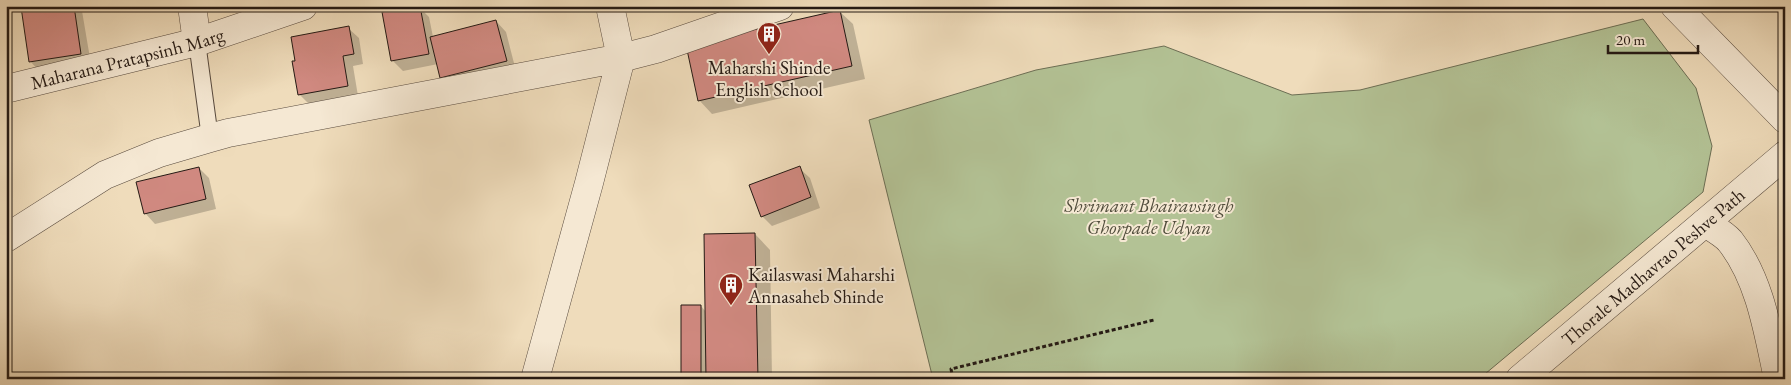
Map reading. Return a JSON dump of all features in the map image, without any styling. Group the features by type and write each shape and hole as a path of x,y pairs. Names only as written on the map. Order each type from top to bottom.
{"street":[{"path":"192,6 197,42"},
{"name":"Maharana Pratapsinh Marg","path":"6,89 197,42 303,6"},
{"path":"535,379 621,58 610,6"},
{"path":"6,238 105,175 159,153 247,129 621,58 656,49 780,6"},
{"path":"1675,6 1785,119"},
{"name":"Thorale Madhavrao Peshve Path","path":"1520,379 1785,156"},
{"path":"1705,223 1729,239 1747,268 1765,321 1778,379"}],"lane":[{"path":"197,42 210,138"}],"path":[{"path":"953,379 951,369 1154,320"}],"green space":[{"name":"Shrimant Bhairavsingh Ghorpade Udyan","path":"1643,19 1696,88 1712,146 1703,192 1479,379 933,379 869,120 1036,70 1164,46 1292,95 1360,90"}],"building":[{"path":"74,6 81,54 29,62 21,7"},
{"path":"420,6 429,54 391,61 382,12"},
{"name":"Maharshi Shinde English School","path":"840,10 852,66 698,101 686,45"},
{"path":"496,20 507,61 440,78 430,37"},
{"path":"349,26 354,54 343,56 348,86 298,95 292,61 295,61 291,37"},
{"path":"800,166 811,197 761,217 749,185"},
{"path":"199,167 206,199 144,214 136,182"},
{"name":"Kailaswasi Maharshi Annasaheb Shinde","path":"755,233 758,379 706,379 704,234"},
{"path":"681,305 701,305 701,379 681,379"}],"place":[{"name":"Maharshi Shinde English School","path":"769,55"},
{"name":"Kailaswasi Maharshi Annasaheb Shinde","path":"731,306"}]}
